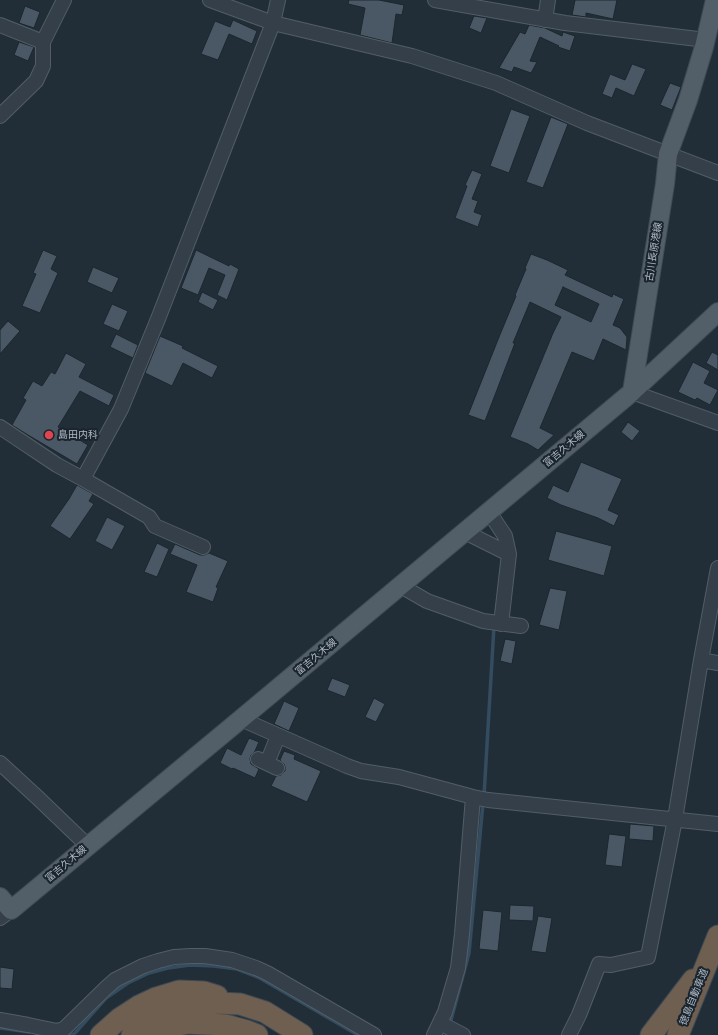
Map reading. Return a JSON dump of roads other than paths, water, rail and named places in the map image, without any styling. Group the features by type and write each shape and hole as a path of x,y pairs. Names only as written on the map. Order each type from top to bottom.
{"highway":[{"name":"徳島自動車道","path":"678,1035 714,960 718,936"},
{"path":"651,1035 714,960"},
{"path":"694,1035 714,960"},
{"path":"102,1035 119,1019 139,1006 156,998 179,991 204,992 265,1012 302,1035"},
{"path":"132,1035 150,1021 182,1008 218,1003 240,1004"},
{"path":"153,1035 170,1027 187,1023 225,1025 257,1035"}],"main road":[{"name":"古川長原港線","path":"632,392 665,184 668,154 688,100 706,40 715,0"},
{"path":"632,392 718,312"},
{"name":"富吉久木線","path":"4,908 88,846 632,392"}],"street":[{"path":"0,116 36,81 43,66 43,42 64,0"},
{"path":"210,0 273,23 412,56 496,83 587,123 718,173"},
{"path":"83,479 121,410 273,23 278,0"},
{"path":"435,0 485,5 545,20 565,23 706,40"},
{"path":"545,20 548,0"},
{"path":"0,25 43,42"},
{"path":"632,392 718,423"},
{"path":"1,431 57,465 150,517 155,526 202,547"},
{"path":"489,512 505,536 509,554 501,624"},
{"path":"465,532 509,554"},
{"path":"569,1035 579,1015 599,964 611,964 648,957 675,819 701,660 718,568"},
{"path":"401,586 426,601 483,621 520,626"},
{"path":"701,660 718,663"},
{"path":"241,719 361,771 399,777 480,799 718,824"},
{"path":"268,763 278,736"},
{"path":"0,763 88,846"},
{"path":"447,1030 445,1012 458,968 480,799"},
{"path":"0,1020 28,1024 57,1031 64,1030 115,980 143,966 158,961 191,956 205,956 232,960 261,970 374,1035"}],"waterway":[{"path":"484,796 494,626"},
{"path":"449,1025 469,953 483,803"},
{"path":"71,1035 75,1033 106,998 128,983 149,973 168,968 190,965 237,969 258,977 358,1035"},
{"path":"0,1028 29,1032"}],"place":[{"name":"島田内科","path":"49,435"}]}
